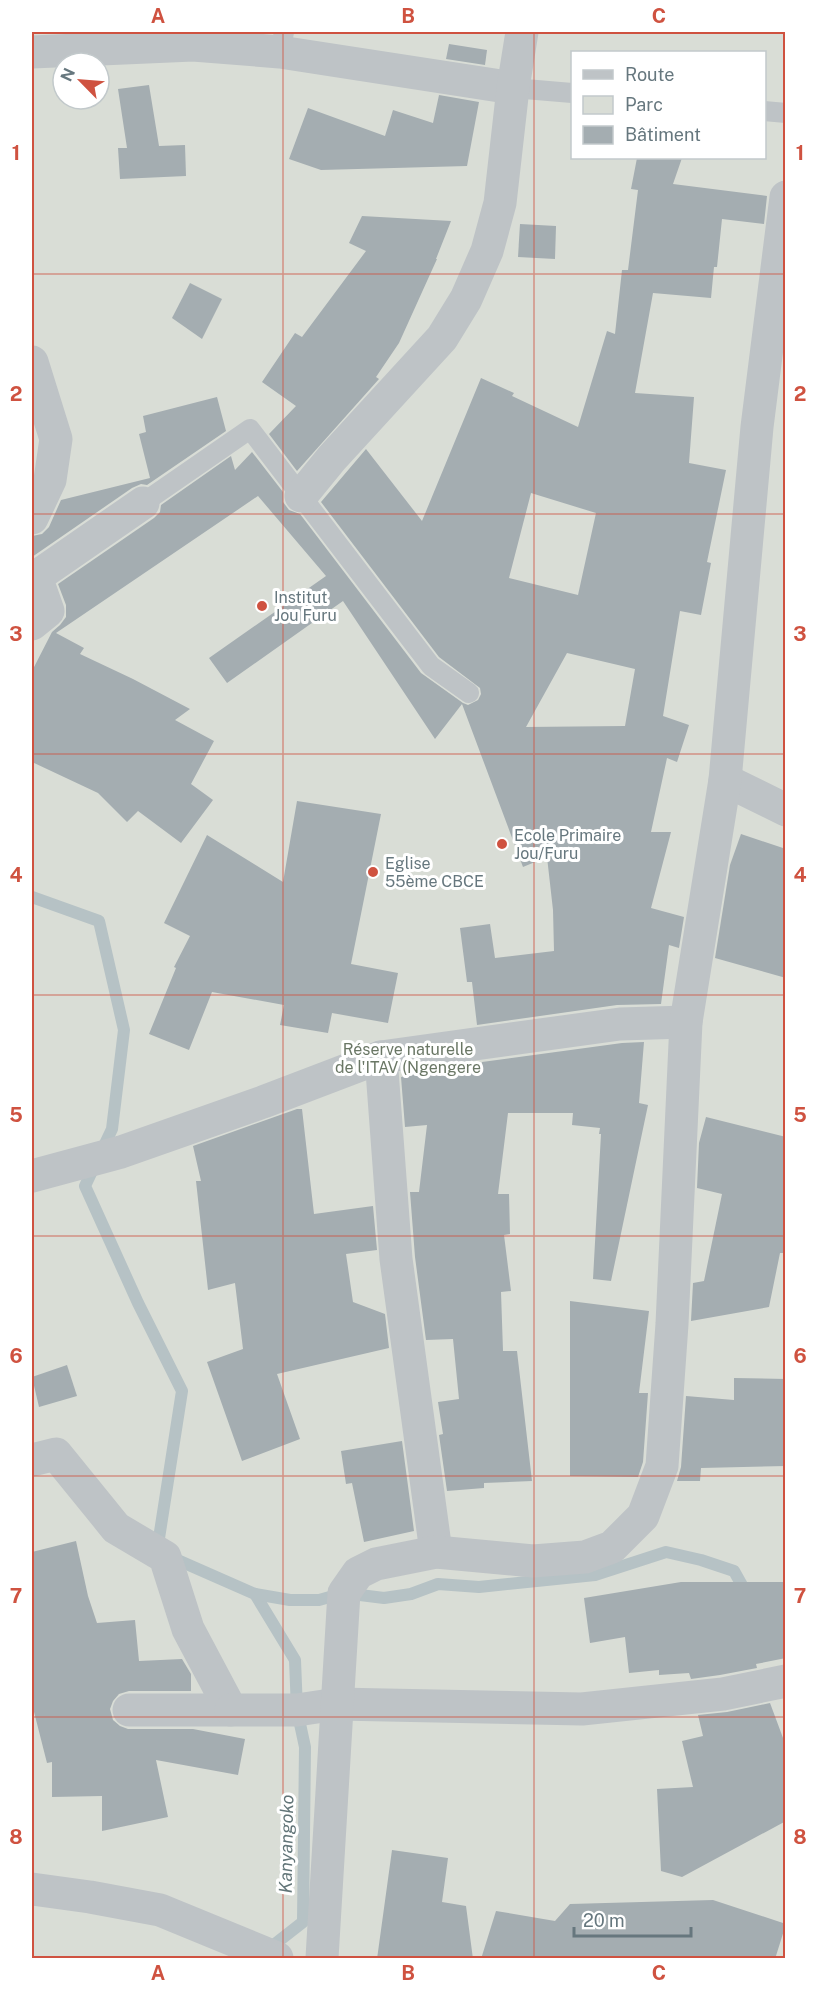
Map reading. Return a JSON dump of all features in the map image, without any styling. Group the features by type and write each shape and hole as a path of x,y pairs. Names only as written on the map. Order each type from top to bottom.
{"street":[{"path":"301,496 332,458 442,338 466,299 487,251 500,203 513,87 522,32"},
{"path":"32,52 194,38 282,42 513,87"},
{"path":"322,1959 344,1593 358,1573 376,1564 436,1552 533,1561 585,1557 612,1547 643,1516 662,1466 672,1324 686,1022 725,780 757,427 786,198"},
{"path":"32,362 56,439 50,480 32,518"},
{"path":"32,624 48,611 36,577 143,503"},
{"path":"725,780 786,810"},
{"path":"32,1176 121,1152 381,1057 620,1024 686,1022"},
{"path":"381,1057 396,1259 436,1552"},
{"path":"32,1460 56,1454 116,1528 165,1557 188,1629 231,1710"},
{"path":"129,1710 297,1710 337,1704 582,1709 723,1694 786,1682"},
{"path":"32,1889 160,1910 277,1959"}],"lane":[{"path":"513,87 571,93"},
{"path":"766,111 786,112"},
{"path":"143,503 250,429 431,666 469,693"}],"green space":[{"name":"Réserve naturelle de l'ITAV (Ngengere","path":"32,32 785,32 785,1958 32,1958"}],"building":[{"path":"449,44 487,50 485,65 446,59"},
{"path":"149,85 159,146 185,145 186,176 120,179 118,148 127,148 118,89"},
{"path":"439,95 479,102 467,166 321,170 289,159 308,108 385,136 393,110 433,123"},
{"path":"637,159 682,159 673,184 767,196 764,224 722,219 711,298 653,293 635,393 694,397 689,463 726,470 707,562 711,563 701,615 680,611 663,716 689,725 677,762 667,758 651,832 671,832 651,908 684,917 679,948 669,945 661,1004 617,1005 477,1025 472,982 467,982 460,928 490,924 495,958 554,951 553,910 547,857 523,867 462,704 435,739 343,601 227,683 209,658 326,576 258,496 56,633 84,648 80,654 190,709 175,720 214,741 191,784 213,800 181,843 138,811 127,822 98,793 32,762 32,671 52,632 66,617 66,605 58,584 154,518 160,512 161,505 231,456 235,470 252,452 283,492 283,502 289,510 300,514 421,673 463,703 468,705 478,700 481,694 480,688 439,657 321,502 366,449 422,521 481,378 514,393 512,396 578,427 607,331 615,334 622,270 628,270 638,190 631,189","holes":["531,493 596,513 578,595 509,578","567,653 635,669 625,726 526,727"]},
{"path":"362,216 451,221 437,259 399,343 376,377 379,379 297,471 269,434 296,406 262,382 295,333 302,337 366,251 349,243"},
{"path":"520,224 556,226 555,259 518,257"},
{"path":"190,283 222,299 202,339 172,318"},
{"path":"217,397 226,431 147,485 141,484 132,488 32,557 32,536 42,534 49,527 61,500 150,478 139,434 146,432 143,416"},
{"path":"297,801 381,814 351,964 398,973 388,1023 332,1013 328,1033 280,1025 284,1005 212,992 189,1050 149,1034 176,968 174,967 190,936 164,923 207,835 283,882"},
{"path":"741,834 786,849 786,978 715,958 730,865"},
{"path":"644,1042 639,1103 648,1105 611,1281 593,1279 600,1128 572,1125 573,1113 508,1113 498,1194 509,1194 510,1234 504,1235 511,1291 501,1292 503,1351 517,1351 532,1481 484,1483 484,1488 447,1491 439,1435 443,1434 438,1402 459,1399 453,1339 426,1340 415,1257 410,1192 419,1192 427,1125 405,1127 401,1077 440,1069 482,1066 482,1062"},
{"path":"302,1109 314,1214 373,1206 377,1250 346,1254 353,1302 385,1314 389,1348 277,1374 300,1439 242,1461 207,1362 243,1349 235,1283 208,1290 196,1181 201,1181 193,1146"},
{"path":"706,1117 786,1137 786,1253 780,1253 769,1307 691,1321 693,1283 704,1281 722,1194 697,1188 699,1143"},
{"path":"570,1301 649,1311 639,1393 648,1393 643,1462 638,1477 570,1476"},
{"path":"67,1365 77,1396 39,1407 32,1377"},
{"path":"734,1378 786,1379 786,1466 701,1468 700,1481 677,1481 681,1467 686,1396 734,1400"},
{"path":"402,1441 414,1531 364,1542 352,1483 346,1484 341,1451"},
{"path":"76,1541 88,1596 97,1623 135,1620 139,1661 182,1659 191,1674 191,1691 129,1691 119,1694 110,1709 113,1720 128,1729 193,1729 245,1739 238,1775 156,1760 168,1817 102,1831 102,1796 52,1797 52,1762 47,1763 32,1704 32,1552"},
{"path":"681,1582 786,1582 786,1658 756,1664 757,1668 691,1679 689,1673 659,1675 659,1670 629,1673 625,1637 590,1643 584,1598"},
{"path":"770,1703 786,1746 786,1821 682,1877 661,1871 657,1789 693,1787 682,1741 703,1736 698,1715 727,1712"},
{"path":"392,1850 448,1858 442,1902 466,1906 473,1959 377,1959"},
{"path":"713,1900 786,1924 775,1959 481,1959 496,1911 555,1921 570,1904"}],"waterway":[{"name":"Kanyangoko","path":"32,897 99,921 124,1030 112,1129 85,1186 138,1303 182,1391 157,1551 255,1594 295,1660 297,1710 305,1747 303,1922 266,1951"},
{"path":"255,1594 290,1600 319,1600 344,1593 384,1598 411,1594 438,1584 479,1587 595,1575 666,1552 734,1571 748,1596"}],"place":[{"name":"Institut Jou Furu","path":"262,606"},
{"name":"Ecole Primaire Jou/Furu","path":"502,844"},
{"name":"Eglise 55ème CBCE","path":"373,872"}]}
